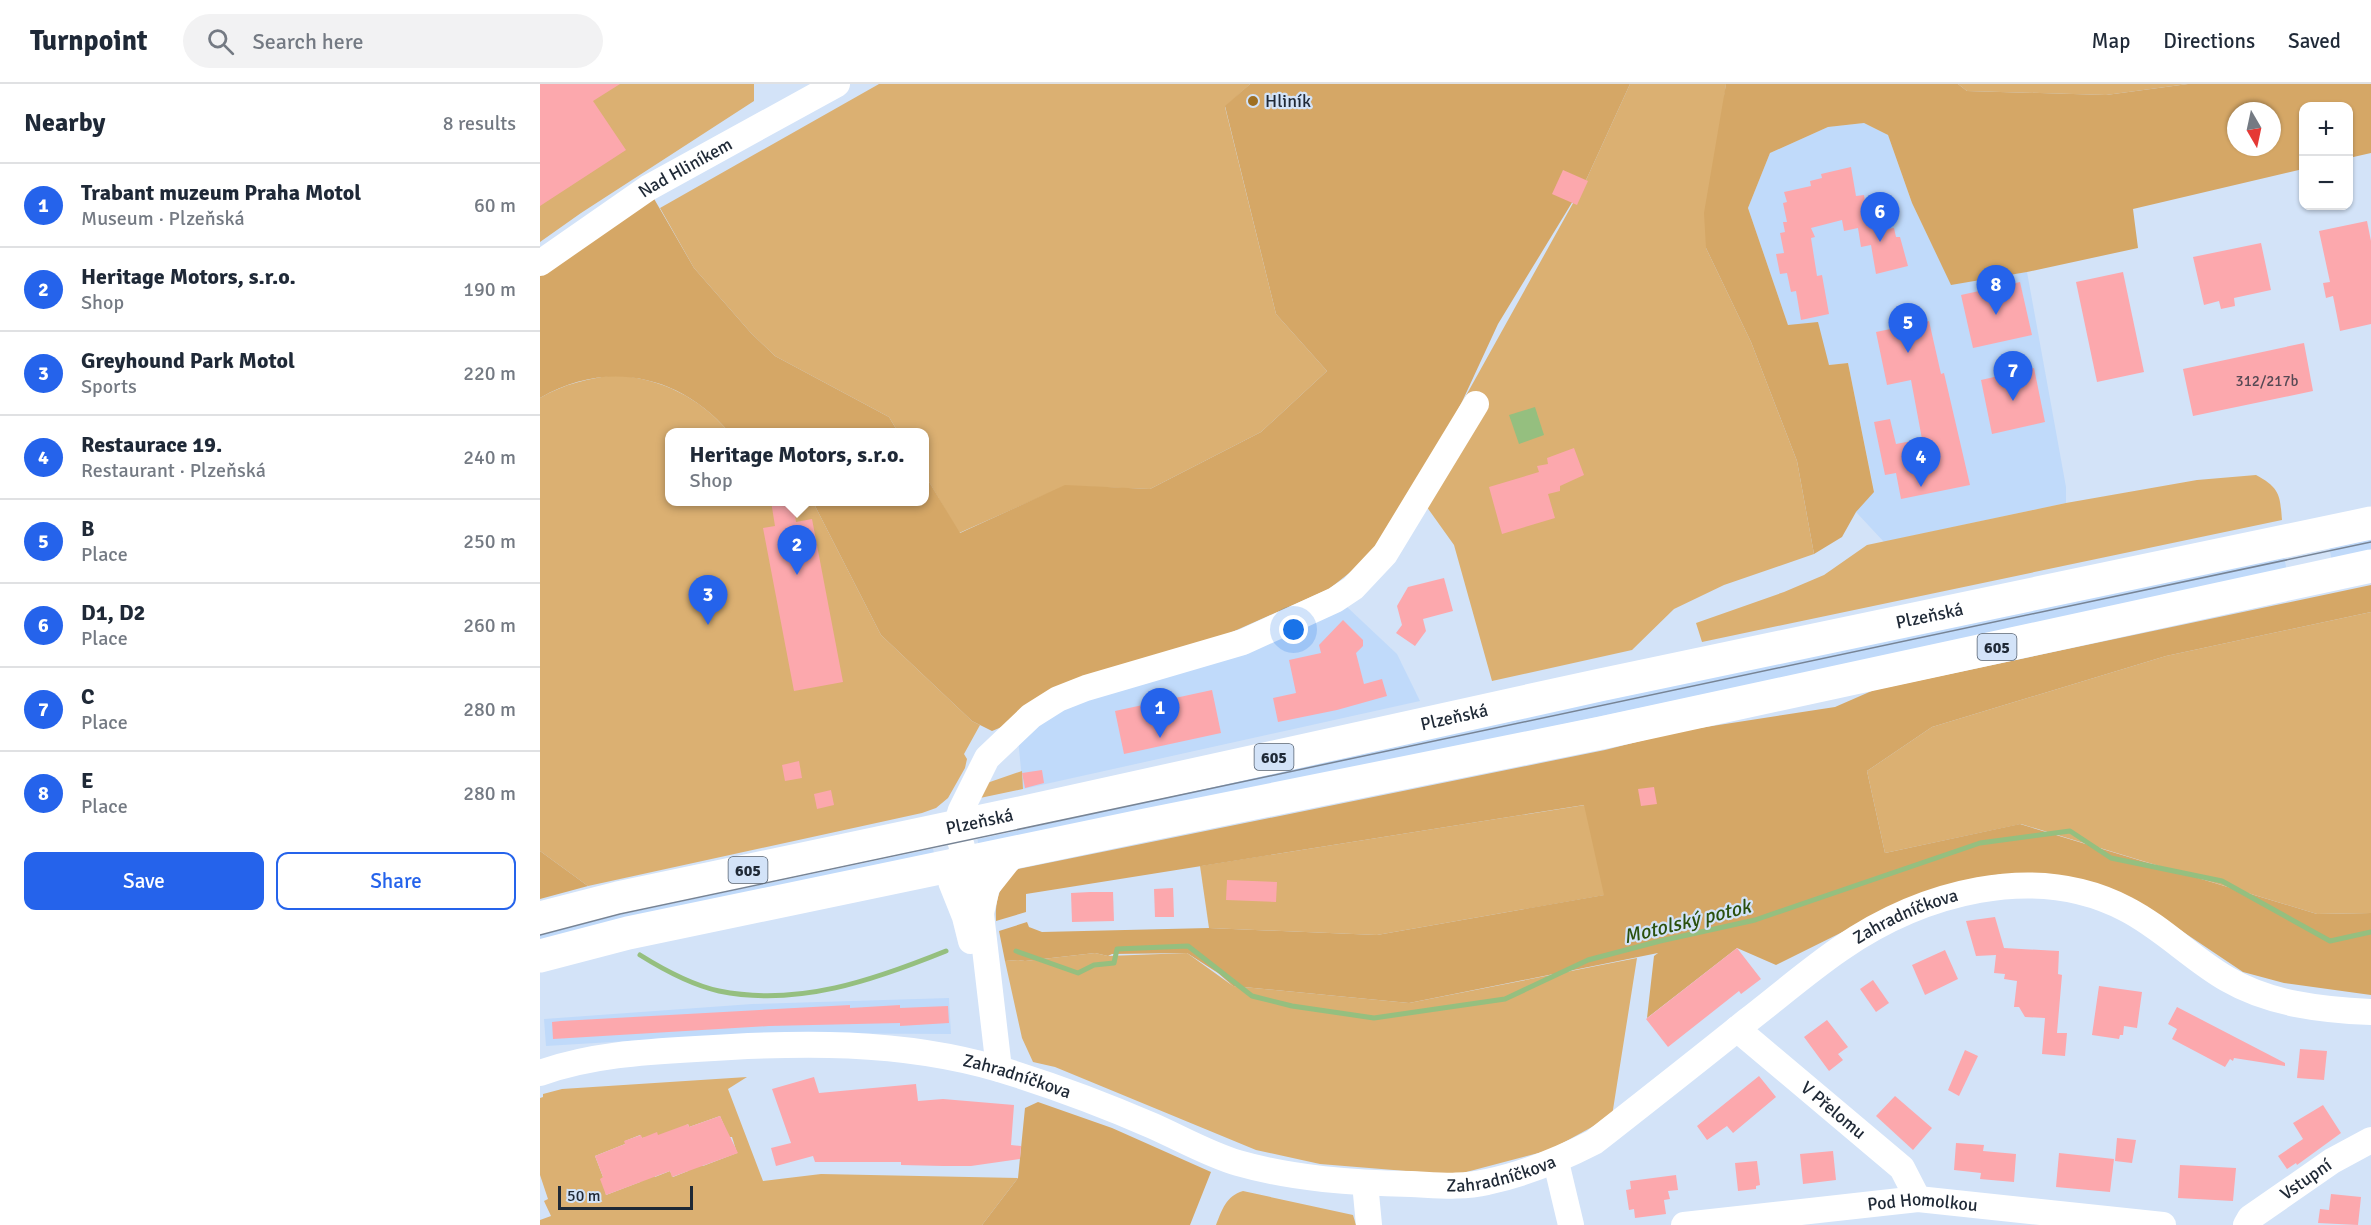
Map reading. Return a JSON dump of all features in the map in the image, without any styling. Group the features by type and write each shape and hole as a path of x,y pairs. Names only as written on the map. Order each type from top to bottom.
{"main road":[{"name":"Plzeňská","path":"540,918 618,898 960,851 1600,685 2371,523"},
{"name":"Plzeňská","path":"540,956 628,933 918,873 960,851 1014,853 1612,731 2371,566"}],"street":[{"name":"Nad Hliníkem","path":"540,263 648,188 837,84"},
{"path":"999,1069 994,1028 973,915 951,882 960,851 961,810 987,758 1031,716 1058,699 1086,688 1243,642 1335,600 1353,588 1385,554 1476,404"},
{"path":"973,915 987,887 1014,853"},
{"path":"918,873 973,915"},
{"name":"Zahradníčkova","path":"540,1073 586,1060 628,1053 776,1044 842,1044 896,1048 999,1069 1136,1119 1237,1163 1324,1180 1472,1185 1510,1177 1556,1162 1594,1142 1839,949 1907,913 1971,890 2012,886 2059,888 2098,897 2126,909 2226,979 2266,997 2308,1006 2371,1012"},
{"name":"V Přelomu","path":"1737,1029 1902,1168 1918,1199"},
{"name":"Vstupní","path":"2246,1225 2250,1218 2332,1161 2371,1140"},
{"path":"1556,1162 1571,1225"},
{"path":"1365,1183 1369,1225"},
{"name":"Pod Homolkou","path":"1684,1225 1755,1221 1918,1199 2163,1225"}],"shaded area":[{"path":"540,84 754,84 754,101 540,242"},
{"path":"879,84 1250,84 1225,107 1276,314 1327,371 1261,432 1150,489 1065,486 959,533 929,482 929,428 896,428 889,417 775,356 751,333 694,268 660,208"},
{"path":"1250,84 1630,84 1587,178 1498,324 1461,404 1414,489 1367,559 1329,589 1212,641 992,731 972,721 881,635 815,506 929,506 929,482 960,533 1065,485 1150,489 1261,432 1327,371 1276,314 1225,106"},
{"path":"1630,84 1726,84 1706,248 1751,342 1797,461 1814,554 1724,585 1674,609 1632,650 1492,681 1454,545 1414,489 1587,178"},
{"path":"1726,84 1958,84 1967,91 2106,95 2188,84 2371,84 2371,153 2353,157 2353,102 2299,102 2299,170 2133,209 2138,248 2027,272 1951,285 1912,203 1888,135 1864,123 1828,127 1770,153 1748,208 1788,325 1818,322 1829,365 1848,363 1874,492 1856,512 1842,537 1814,554 1797,461 1751,342 1706,248 1704,213"},
{"path":"1958,84 2188,84 2106,95 1967,91"},
{"path":"1864,123 1888,135 1912,203 1951,284 2027,272 2066,487 2066,503 1884,542 1856,512 1874,491 1848,363 1829,365 1788,325 1748,208 1770,153 1828,127"},
{"path":"653,197 694,268 751,333 775,356 889,417 896,428 725,428 710,413 688,397 665,386 641,379 616,377 591,379 565,386 540,398 540,273"},
{"path":"616,375 633,377 664,386 692,400 725,428 665,428 665,506 815,506 881,635 972,721 980,725 964,754 967,759 965,768 948,798 936,808 922,813 588,886 540,851 540,398 577,382"},
{"path":"1535,407 1544,435 1519,444 1509,415"},
{"path":"2256,475 2270,484 2277,493 2282,520 1702,642 1696,623 1784,592 1824,575 1867,545 2066,503 2197,480"},
{"path":"2371,533 2371,555 2332,561 2329,547"},
{"path":"2284,557 2287,571 979,848 977,836 979,832"},
{"path":"2371,585 2371,612 2166,656 1932,727 1867,771 1885,853 2020,824 2317,914 2371,913 2371,995 2284,983 2243,972 2146,907 2071,879 2001,874 1958,883 1913,897 1776,965 1737,948 1647,1018 1654,956 1658,953 1409,1003 1233,986 1218,973 1187,953 1112,954 1108,956 1095,953 1005,961 999,931 1027,922 1029,927 1042,932 1209,928 1377,935 1604,895 1584,805 1026,894 1026,912 996,921 996,905 1000,892 1003,885 1018,869 1605,750 1680,731 1835,707 1874,690"},
{"path":"1346,606 1397,654 1420,701 1023,789 1018,739 1058,710"},
{"path":"2371,612 2371,913 2317,914 2021,824 1885,853 1867,771 1932,727 2166,656"},
{"path":"1022,771 1023,789 980,798 987,783"},
{"path":"1585,805 1605,895 1377,935 1209,928 1200,866"},
{"path":"932,844 935,858 540,948 540,929"},
{"path":"540,851 588,886 540,899"},
{"path":"1095,953 1108,956 1187,953 1233,986 1409,1003 1637,958 1612,1116 1550,1150 1455,1175 1320,1164 1256,1150 1055,1067 1033,1062 1022,1038 1005,961"},
{"path":"949,998 951,1034 760,1033 546,1046 544,1019 752,1004"},
{"path":"747,1077 728,1089 763,1181 821,1174 1018,1178 982,1225 540,1225 540,1220 551,1216 544,1201 548,1199 540,1175 540,1098 543,1094 562,1089","holes":["720,1116 729,1137 732,1137 737,1153 703,1166 686,1165 688,1171 673,1177 670,1171 655,1177 653,1171 640,1182 606,1195 603,1177 595,1156 625,1144 625,1141 640,1135 642,1138 673,1133 688,1124 689,1127"]},
{"path":"1038,1102 1112,1128 1211,1172 1190,1225 982,1225 1018,1178 1025,1108"},
{"path":"1243,1191 1353,1215 1356,1225 1216,1225 1232,1196"}],"building":[{"path":"540,84 620,84 593,101 626,150 540,206"},
{"path":"1851,167 1856,196 1864,195 1867,214 1881,211 1888,229 1894,228 1896,237 1900,237 1908,266 1876,274 1871,245 1861,247 1858,228 1844,231 1842,220 1811,228 1815,237 1811,238 1817,276 1822,275 1829,314 1801,320 1796,291 1791,292 1787,273 1780,274 1776,254 1784,253 1780,233 1785,232 1783,222 1787,222 1783,203 1787,202 1784,192 1811,186 1810,181 1822,178 1821,174"},
{"path":"1563,170 1588,181 1577,205 1552,194"},
{"path":"2367,221 2371,241 2371,324 2340,331 2333,296 2326,298 2323,283 2330,282 2319,231"},
{"path":"2261,243 2271,290 2234,298 2235,306 2221,309 2219,301 2204,305 2193,257"},
{"path":"2123,272 2144,372 2097,382 2076,282"},
{"path":"2020,282 2032,335 1973,348 1961,295"},
{"path":"1929,321 1941,374 1944,373 1970,485 1901,499 1896,473 1885,475 1874,422 1890,419 1896,444 1922,439 1911,380 1887,385 1876,332"},
{"path":"2304,343 2313,391 2193,416 2183,369"},
{"path":"2034,368 2045,422 1992,434 1981,380"},
{"path":"1574,448 1584,475 1560,486 1560,491 1548,494 1555,518 1502,534 1489,487 1539,472 1537,466 1548,464 1547,458"},
{"path":"772,506 794,506 796,522 812,519 843,682 794,691 763,528 775,526"},
{"path":"1444,578 1453,611 1423,619 1426,631 1415,646 1396,633 1402,625 1397,606 1408,587"},
{"path":"1343,620 1363,640 1363,646 1356,653 1364,684 1382,679 1387,696 1337,710 1278,722 1273,698 1296,693 1289,660 1321,653 1319,645"},
{"path":"1212,690 1221,733 1124,754 1115,711"},
{"path":"799,761 802,778 785,781 782,765"},
{"path":"1042,770 1044,783 1025,788 1022,773"},
{"path":"1654,787 1657,804 1641,806 1638,789"},
{"path":"831,790 834,805 817,809 814,794"},
{"path":"1227,880 1277,882 1276,902 1226,900"},
{"path":"1173,888 1174,917 1155,917 1154,889"},
{"path":"1113,892 1114,921 1072,922 1071,893"},
{"path":"1995,917 2004,948 2059,951 2058,974 2062,975 2057,1033 2067,1033 2065,1056 2042,1054 2045,1018 2025,1017 2019,1007 2014,1007 2017,981 2004,979 2005,974 1994,973 1996,955 1976,956 1966,921"},
{"path":"1737,948 1761,979 1741,994 1739,991 1668,1047 1646,1019"},
{"path":"1945,950 1958,979 1925,995 1912,965"},
{"path":"1873,980 1889,1003 1876,1012 1860,989"},
{"path":"2099,986 2142,992 2137,1028 2124,1026 2123,1035 2120,1035 2119,1039 2092,1035"},
{"path":"850,1005 850,1008 900,1005 900,1008 948,1006 949,1023 900,1026 900,1023 769,1026 553,1039 552,1022"},
{"path":"2177,1007 2285,1063 2285,1066 2234,1058 2233,1061 2230,1059 2225,1067 2172,1039 2177,1029 2168,1024"},
{"path":"1827,1020 1848,1047 1838,1054 1843,1060 1829,1071 1804,1037"},
{"path":"2300,1049 2327,1051 2324,1080 2297,1078"},
{"path":"1965,1050 1978,1056 1959,1096 1948,1090"},
{"path":"1759,1076 1776,1097 1733,1133 1727,1126 1707,1140 1697,1126"},
{"path":"814,1077 819,1093 916,1084 918,1101 943,1099 1014,1105 1011,1145 1021,1146 1020,1159 971,1166 943,1166 901,1165 901,1162 815,1162 813,1156 776,1166 771,1148 791,1143 772,1089"},
{"path":"1895,1096 1932,1128 1913,1150 1876,1116"},
{"path":"2323,1105 2341,1133 2297,1165 2296,1163 2287,1169 2278,1156 2303,1139 2293,1123"},
{"path":"720,1116 738,1153 672,1177 670,1171 606,1195 600,1179 603,1177 595,1156 641,1135 642,1138 657,1132 658,1135"},
{"path":"2117,1138 2136,1140 2132,1163 2115,1161"},
{"path":"1956,1143 1984,1145 1983,1151 2016,1154 2014,1182 1980,1179 1981,1173 1954,1170"},
{"path":"1833,1151 1836,1180 1803,1184 1800,1154"},
{"path":"2059,1153 2114,1159 2110,1192 2056,1187"},
{"path":"1757,1161 1760,1185 1756,1186 1756,1189 1738,1191 1735,1163"},
{"path":"2180,1165 2236,1168 2233,1201 2178,1198"},
{"path":"1676,1175 1678,1190 1668,1191 1670,1199 1664,1200 1666,1214 1635,1218 1634,1209 1629,1210 1626,1190 1631,1189 1630,1181"},
{"path":"2331,1194 2361,1197 2358,1225 2318,1223 2320,1209 2329,1210"}],"waterway":[{"name":"Motolský potok","path":"1016,951 1078,973 1094,965 1114,963 1117,949 1188,946 1252,996 1292,1006 1374,1018 1505,999 1588,960 1755,920 1980,843 2070,831 2111,858 2222,881 2330,941 2371,932"},
{"name":"Motolský potok","path":"640,955 678,976 719,991 778,996 807,993 863,981 946,951"}],"tram line":[{"path":"540,935 620,914 2371,542"}],"place":[{"name":"Hliník","path":"1253,101"},
{"name":"D1, D2","path":"1880,242"},
{"name":"E","path":"1996,315"},
{"name":"B","path":"1908,353"},
{"name":"C","path":"2013,401"},
{"name":"Restaurace 19.","path":"1921,487"},
{"name":"Heritage Motors, s.r.o.","path":"797,575"},
{"name":"Greyhound Park Motol","path":"708,625"},
{"name":"Trabant muzeum Praha Motol","path":"1160,738"}]}
